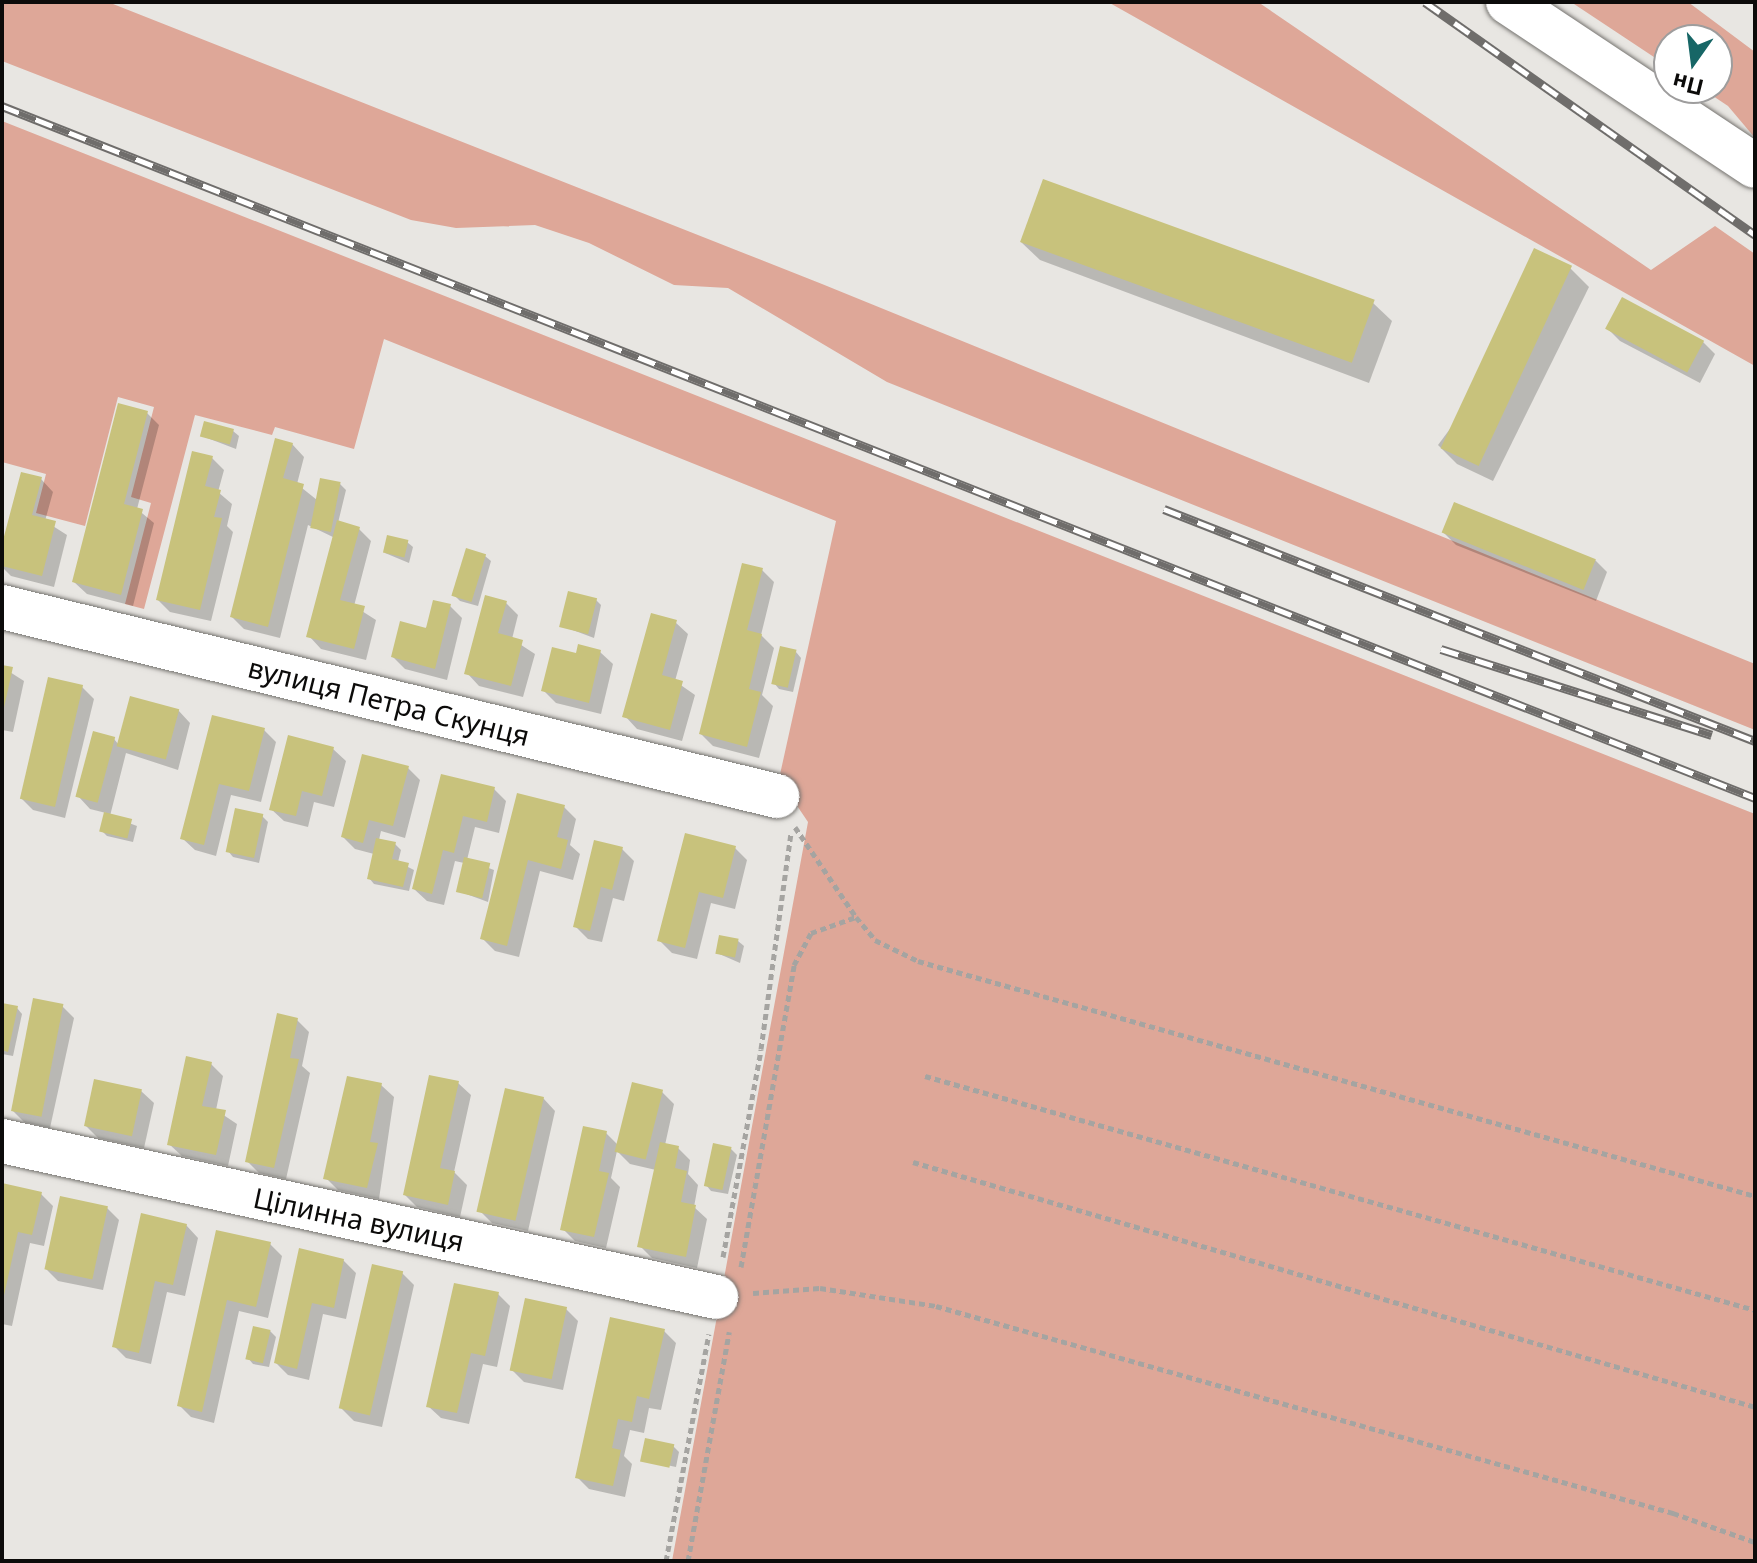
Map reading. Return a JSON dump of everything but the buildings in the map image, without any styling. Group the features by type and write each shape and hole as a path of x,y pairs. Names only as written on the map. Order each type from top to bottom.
{"street":[{"path":"1508,2 1755,166"},
{"name":"вулиця Петра Скунця","path":"2,607 777,796"},
{"name":"Цілинна вулиця","path":"2,1141 726,1296"}],"path":[{"path":"688,1561 792,838 790,819 875,940 918,961 1755,1196"},
{"path":"666,1561 726,1296 794,965 811,933 856,917"},
{"path":"925,1076 1755,1310"},
{"path":"913,1162 1755,1407"},
{"path":"726,1296 820,1288 936,1306 1673,1513 1755,1542"}],"shaded area":[{"path":"2,2 108,2 822,284 1755,664 1755,730 887,382 728,288 674,285 589,243 535,225 456,228 411,220 2,61"},
{"path":"1108,2 1258,2 1651,270 1715,226 1755,254 1755,366"},
{"path":"1571,2 1688,2 1717,24 1653,24 1653,56"},
{"path":"1733,36 1755,52 1755,138 1725,104 1733,104"},
{"path":"2,121 1755,814 1755,1561 672,1561 808,822 779,779 836,521 384,339 354,449 275,427 272,435 195,415 144,609 125,604 151,503 131,497 154,407 118,397 85,526 36,513 46,474 2,462"}],"railway":[{"path":"1425,2 1755,235"},
{"path":"2,106 1755,798"},
{"path":"1164,509 1755,741"},
{"path":"1441,649 1712,735"}]}
